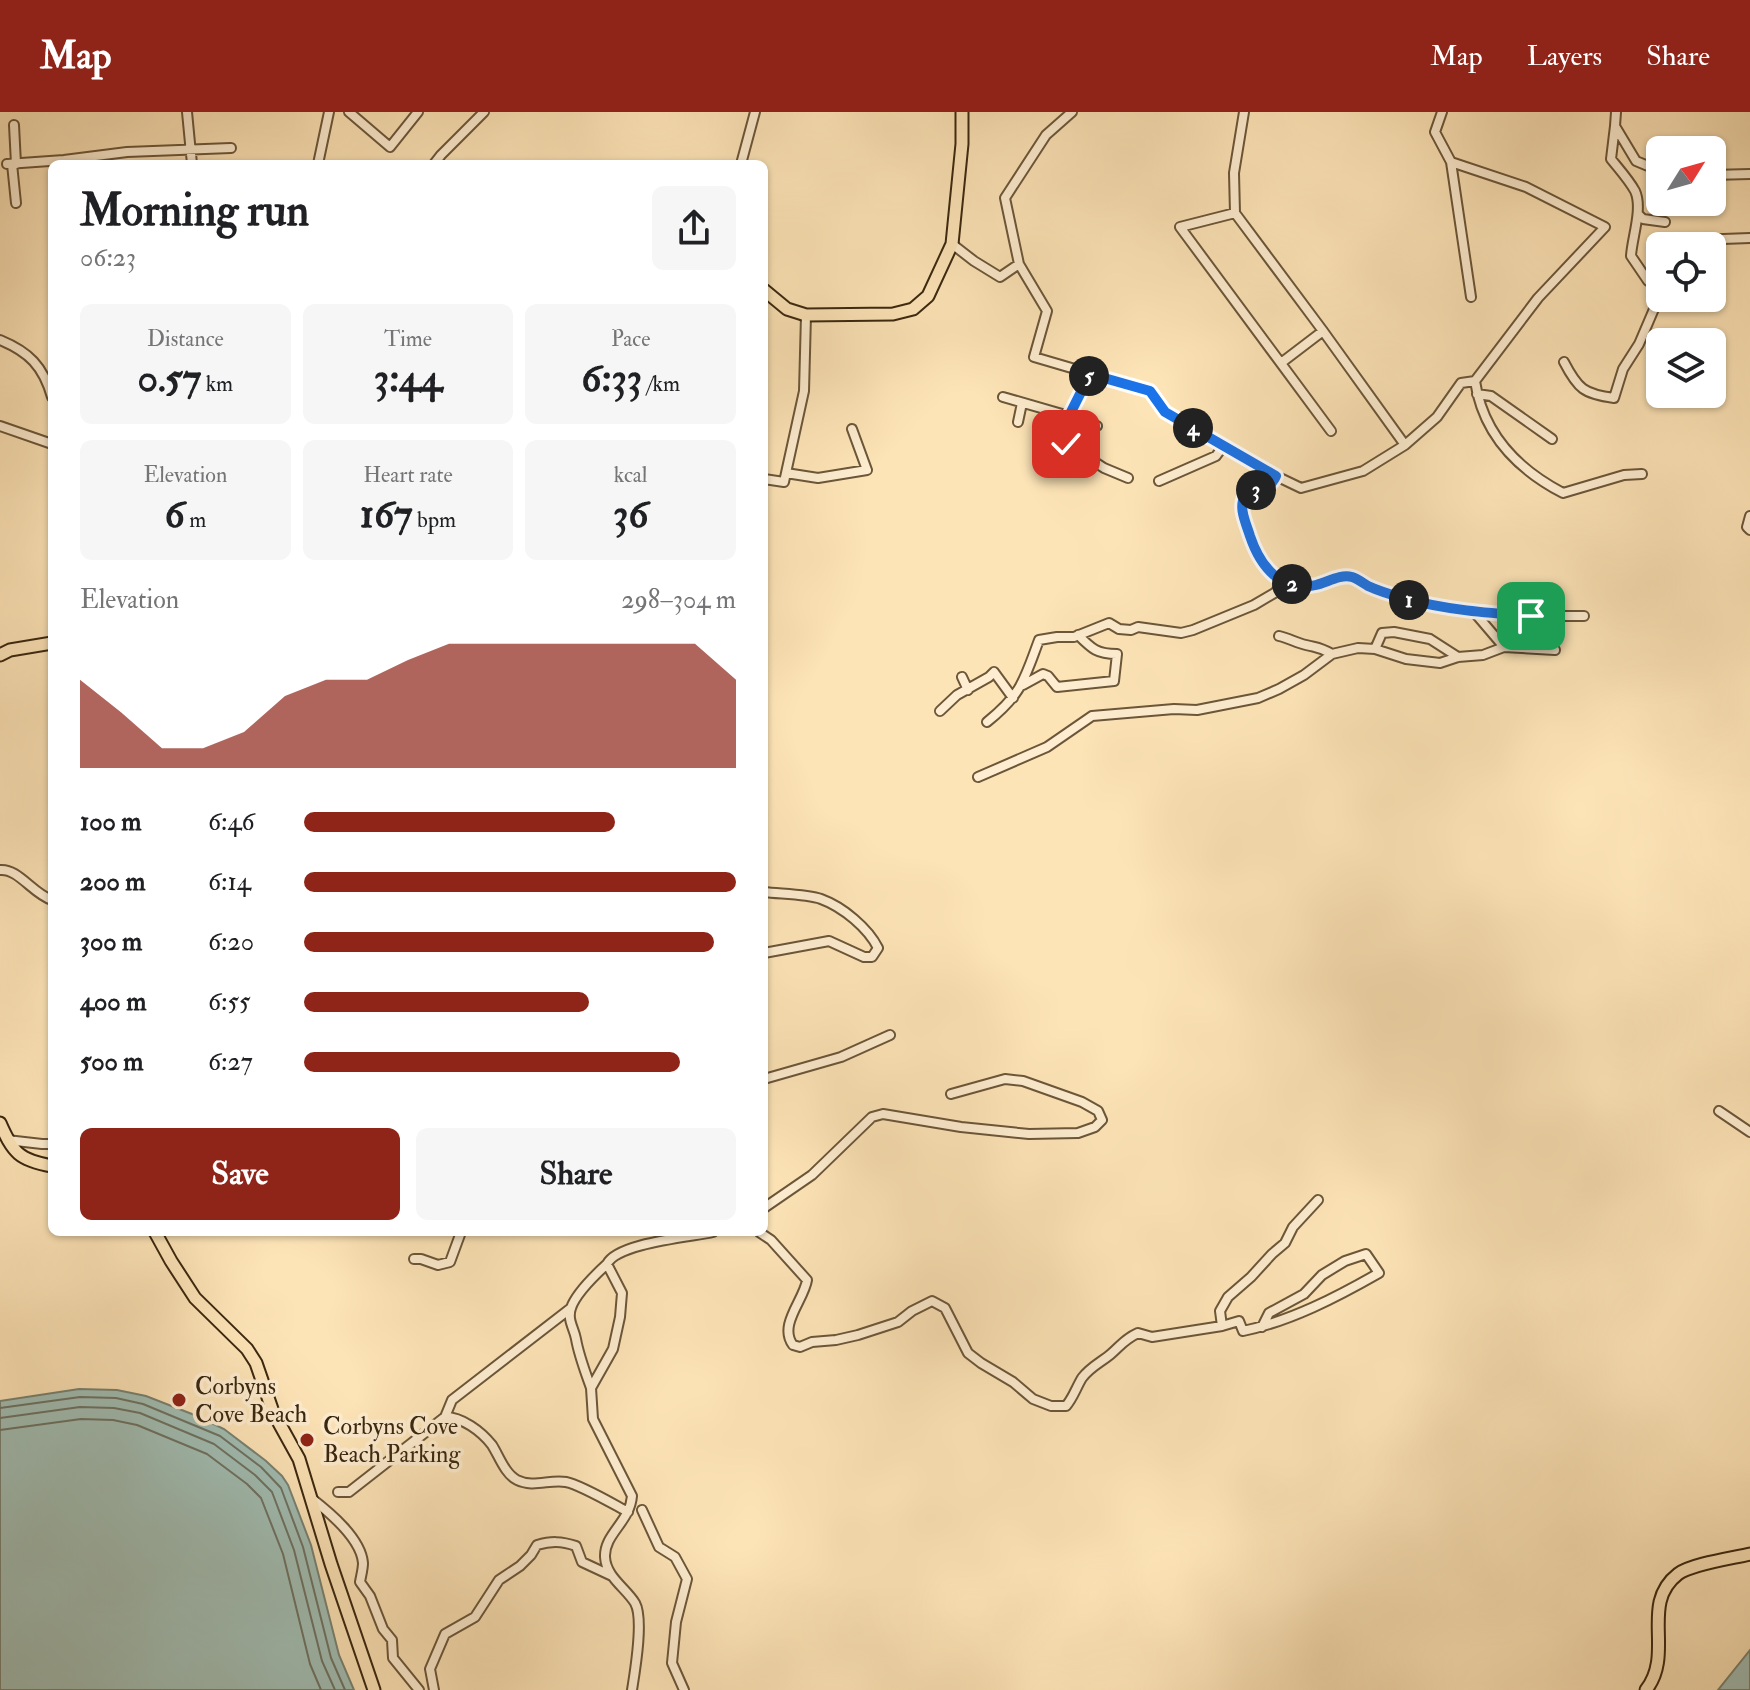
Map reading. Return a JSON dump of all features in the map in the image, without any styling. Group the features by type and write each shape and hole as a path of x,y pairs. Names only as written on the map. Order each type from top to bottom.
{"main road":[{"path":"768,293 787,309 806,315 893,314 913,309 928,296 952,244 962,144 962,112"},
{"path":"0,655 10,650 48,644"},
{"path":"0,1123 7,1140 22,1158 48,1165"},
{"path":"157,1236 195,1298 247,1349 256,1363 273,1412 299,1459 374,1690"},
{"path":"1646,1690 1658,1667 1660,1644 1657,1623 1659,1603 1665,1588 1679,1572 1750,1554"}],"street":[{"path":"187,112 192,160"},
{"path":"319,160 329,112"},
{"path":"349,112 390,147 418,112"},
{"path":"437,160 484,112"},
{"path":"742,160 755,112"},
{"path":"1072,112 1046,135 1005,198 1019,264 1047,311 1034,357 1150,391 1165,412 1301,488 1363,471 1405,445 1437,417 1461,383 1475,381 1538,298 1605,227 1526,187 1451,162"},
{"path":"1244,112 1234,173 1235,213 1405,445"},
{"path":"1442,112 1435,132 1451,162 1471,297"},
{"path":"1616,112 1611,159 1636,193 1638,214 1631,256 1646,278"},
{"path":"14,125 12,164 16,203"},
{"path":"1615,126 1636,161 1646,165"},
{"path":"77,160 127,152 231,148"},
{"path":"12,164 48,163"},
{"path":"1726,175 1750,174"},
{"path":"1235,213 1180,227 1331,431"},
{"path":"1638,214 1643,219 1665,222"},
{"path":"1726,239 1750,238"},
{"path":"952,244 1000,277 1019,264"},
{"path":"1564,362 1582,388 1592,395 1614,398 1623,369 1639,344 1653,312"},
{"path":"768,480 784,482 804,391 806,315"},
{"path":"1281,363 1323,331"},
{"path":"0,340 16,347 37,363 48,388"},
{"path":"1090,374 1061,440 1104,468 1128,478"},
{"path":"1475,381 1483,412 1493,431 1513,459 1543,482 1563,493 1624,475 1642,474"},
{"path":"1477,394 1491,396 1552,439"},
{"path":"1003,397 1097,426"},
{"path":"1018,422 1022,403"},
{"path":"0,426 48,441"},
{"path":"786,473 818,478 867,470 852,429"},
{"path":"1159,481 1216,456 1224,445"},
{"path":"1276,476 1274,483 1245,495 1241,501 1255,553 1281,582 1313,586 1332,579 1352,577 1404,599 1475,613 1584,616"},
{"path":"1750,516 1747,527 1750,530"},
{"path":"987,722 1006,706 1022,686 1039,640 1074,637 1109,623 1119,629 1138,627 1181,633 1254,605 1276,592 1281,582"},
{"path":"1475,613 1504,647"},
{"path":"1375,649 1382,633 1394,632 1430,639 1458,657"},
{"path":"1022,686 1043,674 1057,687 1114,681 1117,654 1103,654 1091,648 1078,635"},
{"path":"1279,636 1317,646 1332,654"},
{"path":"978,777 1047,747 1092,716 1197,710 1258,698 1304,675 1332,654 1358,648 1440,663 1458,657 1483,655 1504,647 1555,650"},
{"path":"940,711 957,695 994,672 1013,698"},
{"path":"962,677 968,690"},
{"path":"0,870 14,873 48,898"},
{"path":"768,892 820,899 849,915 872,936 878,948 872,957 864,957 829,941 768,952"},
{"path":"768,1078 841,1057 890,1035"},
{"path":"768,1205 812,1175 872,1117 883,1114 1029,1134 1078,1133 1095,1127 1102,1120 1098,1111 1082,1102 1023,1081 1005,1079 951,1094"},
{"path":"1719,1111 1750,1132"},
{"path":"7,1140 48,1144"},
{"path":"1222,1326 1220,1311 1228,1297 1285,1243 1293,1227 1318,1200"},
{"path":"414,1259 438,1265 450,1262 460,1236"},
{"path":"338,1492 349,1492 445,1417 452,1400 571,1308 589,1280 607,1264 609,1258 616,1253 688,1236"},
{"path":"765,1236 807,1280 789,1325 788,1339 793,1345 800,1347 812,1342 858,1335 898,1322 932,1301 945,1308 968,1353 1033,1399 1051,1406 1066,1406 1085,1374 1125,1339 1138,1333 1152,1337 1239,1321 1243,1331 1262,1327 1340,1294 1379,1273 1366,1254 1345,1261 1322,1275 1304,1294 1269,1313 1262,1327"},
{"path":"591,1388 613,1349 620,1317 622,1293 607,1264"},
{"path":"571,1308 570,1323 591,1388 593,1419 632,1496 631,1507 606,1546 605,1561 612,1577 637,1605 638,1643 632,1690"},
{"path":"445,1417 474,1428 491,1444 501,1463 515,1479 541,1484 569,1482 628,1512"},
{"path":"310,1498 330,1512 352,1536 363,1561 360,1582 370,1596 383,1629 392,1640 393,1658 419,1690"},
{"path":"642,1510 659,1547 675,1557 687,1579 676,1622 672,1663 684,1690"},
{"path":"434,1690 430,1669 445,1634 475,1617 499,1580 520,1566 537,1545 552,1541 576,1546 582,1562 612,1577"}],"water":[{"path":"79,1389 117,1390 146,1396 197,1416 224,1429 282,1476 311,1545 339,1655 354,1690 0,1690 0,1401"},
{"path":"1750,1650 1750,1690 1718,1690"}],"place":[{"name":"Corbyns Cove Beach","path":"179,1400"},
{"name":"Corbyns Cove Beach Parking","path":"307,1440"}],"route":[{"path":"1066,444 1061,440 1074,418 1069,416 1090,374 1150,391 1165,412 1276,476 1274,483 1245,495 1241,501 1255,553 1281,582 1313,586 1332,579 1352,577 1404,599 1475,613 1531,616"}]}
